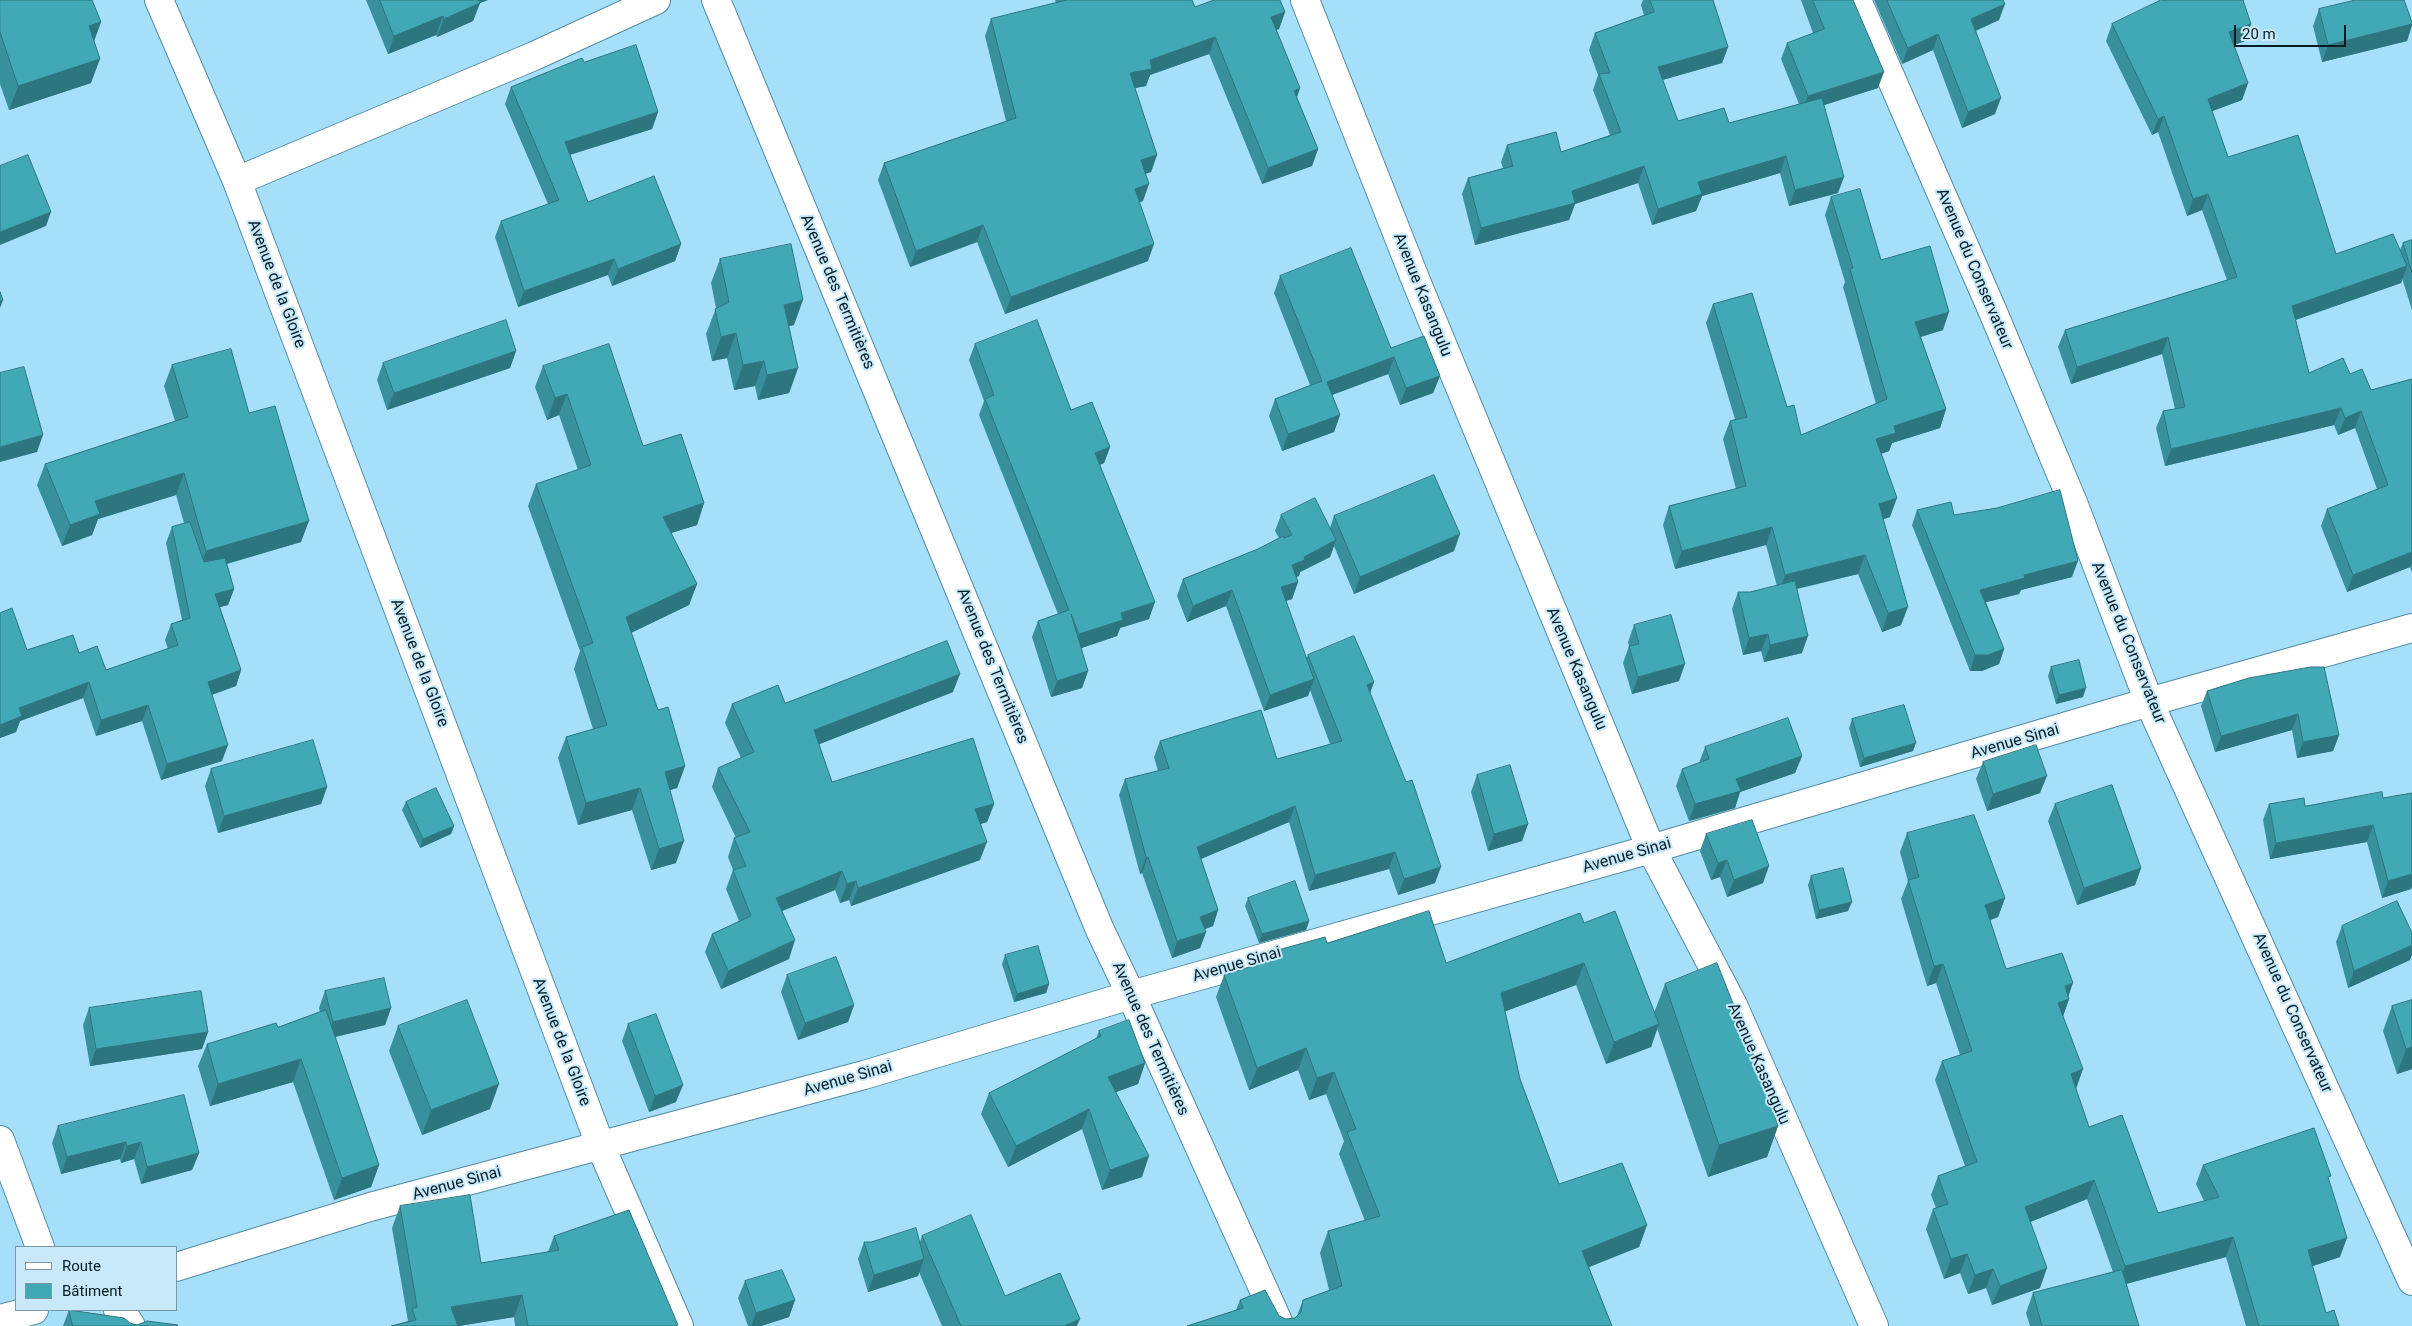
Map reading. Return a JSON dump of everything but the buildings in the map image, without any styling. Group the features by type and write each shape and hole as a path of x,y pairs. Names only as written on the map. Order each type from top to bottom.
{"street":[{"name":"Avenue de la Gloire","path":"159,0 237,181 601,1147 679,1326"},
{"path":"237,181 534,56 656,0"},
{"name":"Avenue des Termitières","path":"716,0 1100,930 1280,1326"},
{"name":"Avenue Kasangulu","path":"1305,0 1416,281 1651,849 1733,1004 1874,1326"},
{"name":"Avenue du Conservateur","path":"1857,0 1993,312 2070,495 2149,702 2412,1281"},
{"name":"Avenue Sinai","path":"178,1266 370,1207 601,1147 864,1075 1131,995 1651,849 2149,702 2412,628"},
{"path":"0,1140 40,1246"},
{"path":"0,1319 30,1311"},
{"path":"120,1311 131,1326"}]}
